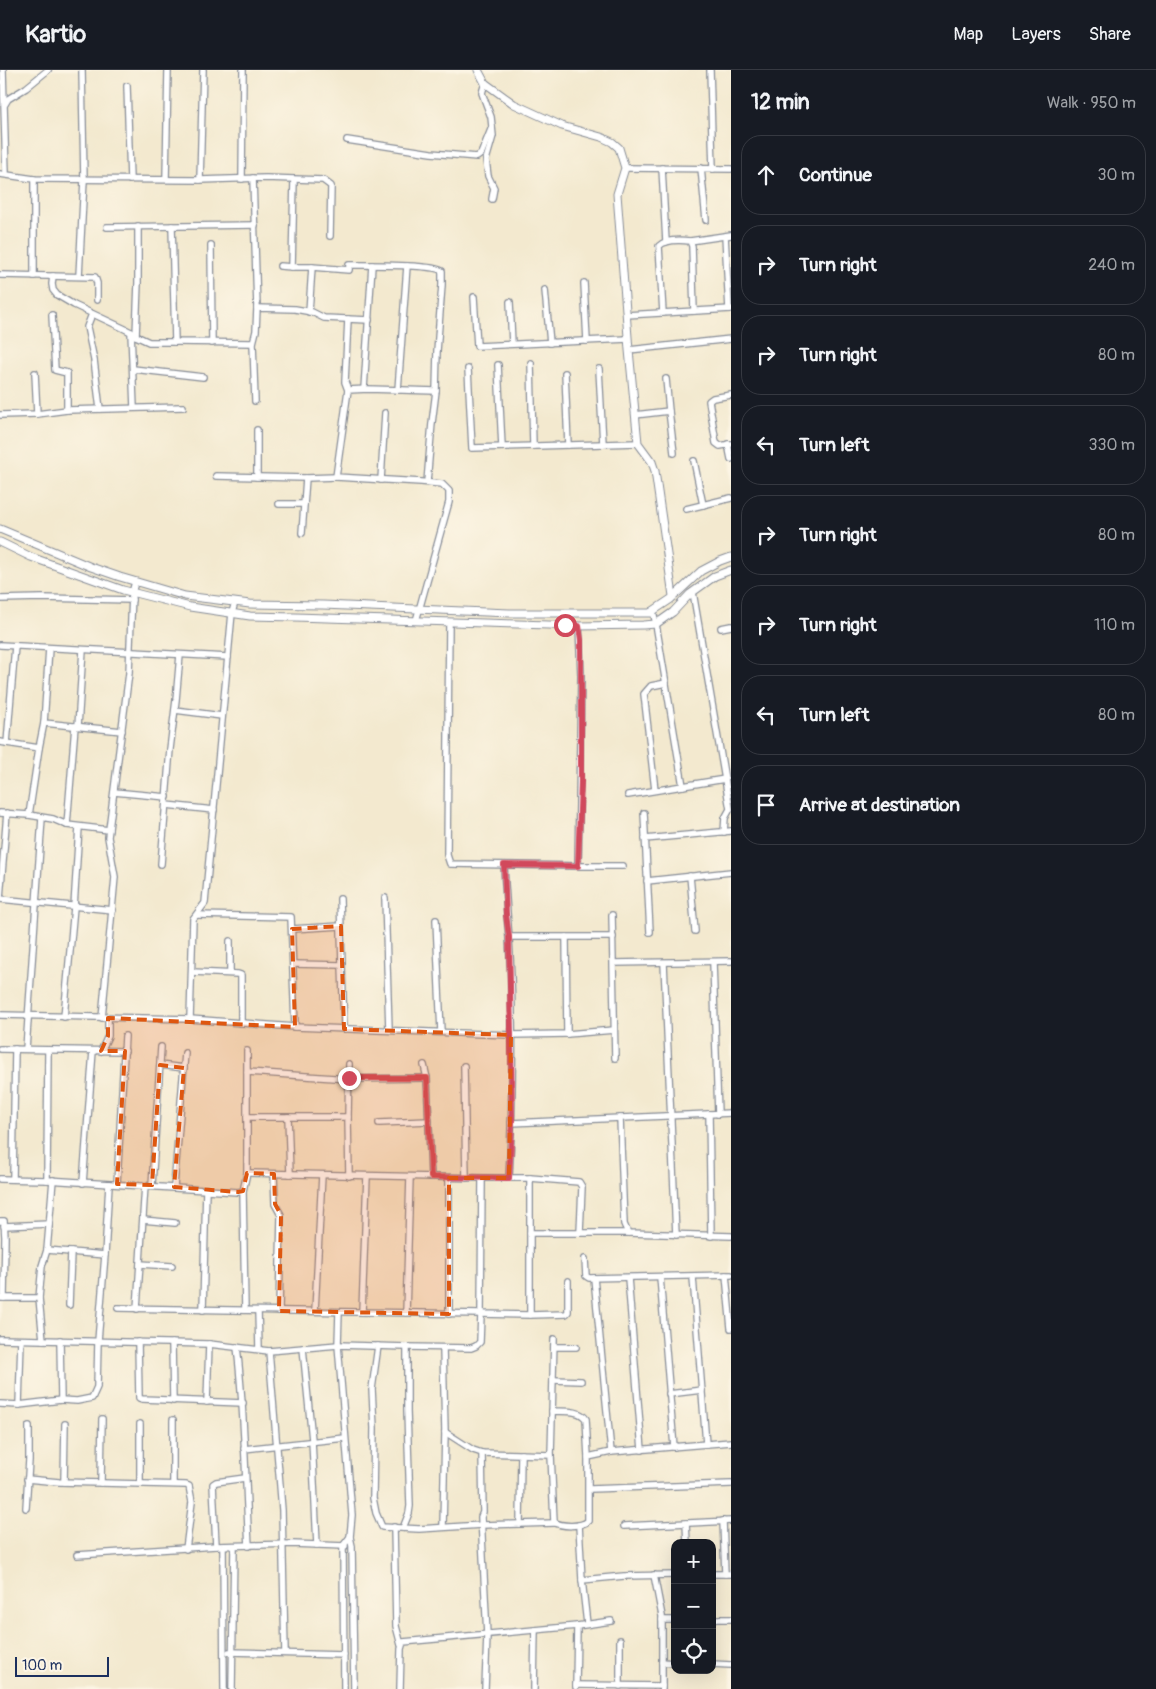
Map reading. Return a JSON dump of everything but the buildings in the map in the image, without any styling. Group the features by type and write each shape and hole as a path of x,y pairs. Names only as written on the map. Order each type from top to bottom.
{"street":[{"path":"3,70 5,104 3,174 34,179 84,180 254,178 323,180 331,186 330,236"},
{"path":"5,104 8,98 26,88 47,70"},
{"path":"79,276 84,180 82,70"},
{"path":"166,179 168,70"},
{"path":"200,180 203,70"},
{"path":"242,179 243,70"},
{"path":"478,70 485,83 514,104 562,126 601,137 619,148 625,168 618,194 628,350 638,443 652,462 655,471 673,596"},
{"path":"710,70 713,168"},
{"path":"485,83 482,93 491,117 492,127 492,136 486,160 488,176 494,188 492,199"},
{"path":"127,86 130,180"},
{"path":"347,140 477,158 481,154 492,127"},
{"path":"625,168 731,169"},
{"path":"662,168 666,242"},
{"path":"701,168 706,220"},
{"path":"254,178 257,308 256,331 253,343 255,401"},
{"path":"34,179 34,276"},
{"path":"292,267 294,180"},
{"path":"106,227 255,225"},
{"path":"134,408 133,369 138,283 138,226"},
{"path":"172,226 175,342"},
{"path":"626,316 730,309 728,235 690,241 666,242 659,246 663,313"},
{"path":"690,241 692,246 694,311"},
{"path":"211,245 212,343"},
{"path":"280,266 349,270 349,265 407,266 438,268 442,271 436,391 427,482"},
{"path":"364,389 372,265"},
{"path":"398,390 407,266"},
{"path":"309,312 312,267"},
{"path":"0,275 95,277 98,300"},
{"path":"53,276 53,290 57,295 149,342 253,343"},
{"path":"584,283 587,341"},
{"path":"545,290 550,343"},
{"path":"474,297 477,346 628,339"},
{"path":"510,302 512,344"},
{"path":"257,308 295,309 324,318 369,320"},
{"path":"92,314 87,327 94,360 100,409"},
{"path":"52,315 55,370 67,373 66,410"},
{"path":"336,477 348,390 345,382 348,319"},
{"path":"628,350 731,340"},
{"path":"531,363 533,446"},
{"path":"498,365 502,447"},
{"path":"133,369 203,377"},
{"path":"468,369 472,448 638,443"},
{"path":"598,369 603,444"},
{"path":"35,373 37,414"},
{"path":"565,373 568,445"},
{"path":"666,379 674,453"},
{"path":"348,390 436,391"},
{"path":"731,395 713,398 709,401 716,443 720,446 729,444 731,459"},
{"path":"0,415 37,414 66,410 183,407"},
{"path":"635,415 669,411"},
{"path":"380,480 385,413"},
{"path":"256,477 257,430"},
{"path":"694,460 703,505"},
{"path":"216,476 336,477 442,484 449,491 449,502 416,621"},
{"path":"302,533 306,478"},
{"path":"686,509 731,498"},
{"path":"279,504 304,504"},
{"path":"0,529 91,568 135,582 185,596 250,604 581,614 650,612 673,596 701,571 720,560 731,557"},
{"path":"0,542 31,558 132,596 250,616 579,626 643,626 656,624 673,612 692,592 715,576 731,570"},
{"path":"102,1051 108,1036 105,1018 115,869 110,849 109,830 122,731 130,652 132,596 135,582"},
{"path":"692,592 730,809 726,818 724,832"},
{"path":"0,599 132,596"},
{"path":"190,1020 194,919 205,903 232,613 235,602"},
{"path":"653,611 683,786"},
{"path":"448,622 448,860 450,864 623,866"},
{"path":"578,866 581,694 581,640 579,626"},
{"path":"721,628 731,626"},
{"path":"0,645 228,657"},
{"path":"15,646 3,742 39,748"},
{"path":"29,815 44,723 49,648"},
{"path":"67,825 84,650"},
{"path":"160,864 180,655"},
{"path":"655,790 644,694 651,686 666,683"},
{"path":"175,710 222,716"},
{"path":"44,723 122,731"},
{"path":"628,795 725,779"},
{"path":"114,792 167,797"},
{"path":"166,805 214,810"},
{"path":"0,813 29,815 53,819 67,825 109,830"},
{"path":"7,813 0,899 113,910"},
{"path":"644,813 650,932"},
{"path":"26,1049 42,818"},
{"path":"64,1017 79,827"},
{"path":"645,839 731,831"},
{"path":"504,865 509,937 511,1035 512,1123 509,1178"},
{"path":"647,881 731,872"},
{"path":"690,876 695,931"},
{"path":"385,898 389,1030"},
{"path":"340,899 344,1029"},
{"path":"198,915 291,917 295,1027"},
{"path":"612,915 614,1058"},
{"path":"436,920 441,1032"},
{"path":"292,929 341,926"},
{"path":"509,937 613,936"},
{"path":"566,937 567,1034"},
{"path":"230,941 230,973"},
{"path":"713,962 718,1114"},
{"path":"614,964 731,962"},
{"path":"294,964 342,964"},
{"path":"664,964 676,1235"},
{"path":"192,972 230,973 238,974 242,977 241,1023"},
{"path":"0,1015 190,1020 295,1027 511,1035 567,1034 614,1030"},
{"path":"117,1184 125,1036"},
{"path":"152,1186 161,1047"},
{"path":"0,1049 124,1051"},
{"path":"13,1179 15,1049"},
{"path":"43,1340 39,1298 42,1266 47,1250 50,1224 48,1050"},
{"path":"83,1183 92,1051"},
{"path":"245,1310 243,1191 247,1173 247,1051"},
{"path":"174,1187 185,1053"},
{"path":"349,1064 349,1176"},
{"path":"424,1065 427,1078 431,1177"},
{"path":"160,1066 184,1068"},
{"path":"464,1066 466,1178"},
{"path":"247,1072 349,1078 427,1078"},
{"path":"512,1123 731,1113"},
{"path":"709,1114 712,1236"},
{"path":"247,1117 348,1117"},
{"path":"288,1117 290,1174"},
{"path":"620,1118 624,1224 628,1233"},
{"path":"379,1124 429,1121"},
{"path":"247,1173 530,1178 579,1182 582,1187 580,1233"},
{"path":"274,1174 276,1204 281,1215 279,1311"},
{"path":"315,1312 322,1175"},
{"path":"362,1312 367,1176"},
{"path":"406,1313 410,1177"},
{"path":"449,1178 449,1314"},
{"path":"0,1339 208,1344 269,1350 338,1344 471,1348 480,1342 482,1178"},
{"path":"530,1178 530,1314"},
{"path":"0,1179 243,1191"},
{"path":"0,1404 19,1405 60,1400 77,1402 92,1398 97,1387 98,1341 109,1184"},
{"path":"137,1308 145,1185"},
{"path":"203,1310 206,1189"},
{"path":"143,1220 175,1223"},
{"path":"39,1298 2,1298 2,1224 50,1224"},
{"path":"530,1233 731,1236"},
{"path":"47,1250 105,1255"},
{"path":"69,1305 71,1252"},
{"path":"584,1259 586,1276 589,1278 729,1275 731,1328"},
{"path":"140,1264 172,1266"},
{"path":"660,1277 674,1447"},
{"path":"693,1277 706,1444"},
{"path":"594,1278 611,1452"},
{"path":"628,1278 642,1450"},
{"path":"118,1308 449,1314 566,1314 568,1312 568,1281"},
{"path":"258,1310 259,1349"},
{"path":"339,1312 338,1344 352,1515 350,1536 352,1546 354,1689"},
{"path":"554,1339 551,1455 555,1523"},
{"path":"19,1405 21,1340"},
{"path":"60,1340 60,1400"},
{"path":"138,1342 139,1398 243,1403"},
{"path":"172,1343 173,1401"},
{"path":"208,1344 208,1402"},
{"path":"378,1346 372,1389 374,1428 373,1498 376,1513 382,1527 443,1527 482,1524 585,1524 588,1521 590,1489 586,1420 578,1412 552,1411"},
{"path":"237,1347 243,1403 249,1546"},
{"path":"403,1528 410,1506 407,1347"},
{"path":"554,1347 576,1347"},
{"path":"303,1348 312,1442 317,1545"},
{"path":"443,1348 445,1432 443,1527"},
{"path":"269,1350 284,1545 285,1653"},
{"path":"553,1380 580,1381"},
{"path":"669,1394 702,1390"},
{"path":"101,1483 102,1419"},
{"path":"173,1420 173,1484"},
{"path":"64,1482 65,1424"},
{"path":"140,1424 140,1483"},
{"path":"26,1508 29,1426"},
{"path":"445,1432 482,1454 551,1455"},
{"path":"244,1449 345,1438"},
{"path":"588,1457 611,1452 731,1442"},
{"path":"482,1454 482,1524 487,1635 484,1689"},
{"path":"520,1454 520,1524"},
{"path":"224,1689 220,1546 213,1484 245,1478"},
{"path":"27,1479 189,1486 192,1496 186,1549"},
{"path":"590,1489 731,1484"},
{"path":"723,1521 728,1574"},
{"path":"624,1526 731,1521"},
{"path":"686,1523 687,1539"},
{"path":"579,1525 587,1624"},
{"path":"394,1527 396,1626 401,1645 400,1689"},
{"path":"344,1689 343,1546 350,1536"},
{"path":"77,1555 220,1546 352,1546"},
{"path":"232,1689 234,1546"},
{"path":"582,1580 671,1575"},
{"path":"577,1626 576,1687 662,1687 662,1620 654,1576"},
{"path":"716,1619 731,1618"},
{"path":"662,1620 671,1620"},
{"path":"401,1645 404,1642 412,1641 577,1626 611,1621"},
{"path":"534,1689 535,1630"},
{"path":"620,1640 620,1686"},
{"path":"224,1652 344,1655"},
{"path":"662,1662 671,1663"},
{"path":"716,1664 731,1665"}],"highlighted area":[{"path":"341,926 344,1029 511,1035 509,1178 449,1178 449,1314 279,1311 281,1215 275,1204 274,1174 247,1173 243,1191 238,1192 174,1187 184,1068 160,1065 152,1185 117,1184 125,1051 101,1051 108,1036 108,1018 295,1027 292,929"}],"route":[{"path":"349,1078 427,1078 431,1177 509,1178 512,1123 511,1035 509,937 504,865 578,866 581,781 581,640 579,626 565,625"}]}
